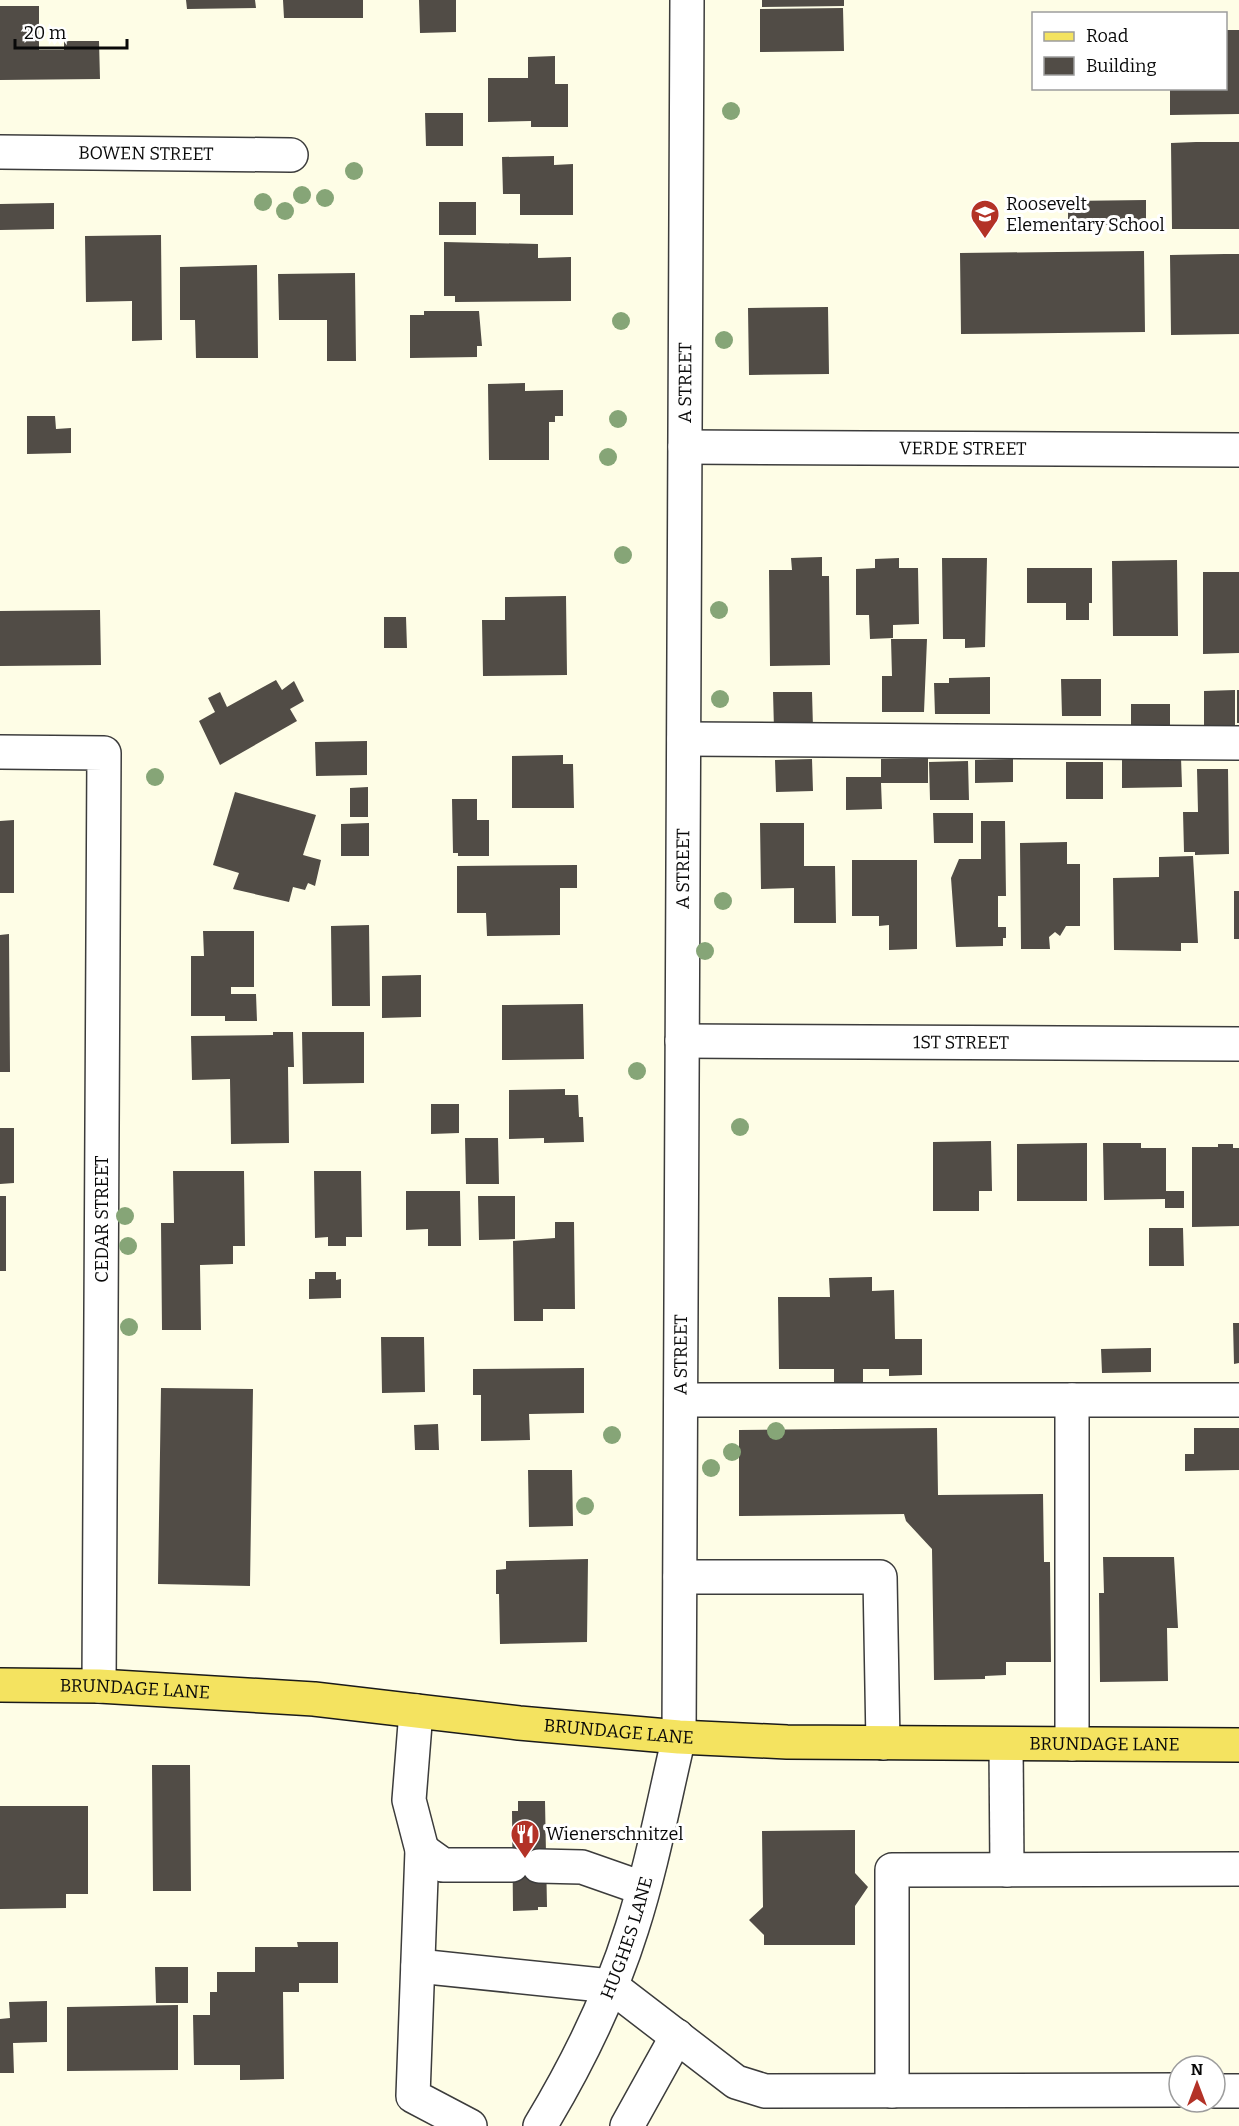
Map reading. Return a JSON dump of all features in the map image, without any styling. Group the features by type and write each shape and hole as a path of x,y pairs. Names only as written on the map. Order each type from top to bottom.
{"main road":[{"name":"BRUNDAGE LANE","path":"0,1685 99,1686 314,1699 679,1737 884,1743 1239,1745"}],"street":[{"name":"A STREET","path":"679,1737 687,0"},
{"name":"BOWEN STREET","path":"0,152 291,155"},
{"name":"VERDE STREET","path":"685,447 1239,450"},
{"path":"684,739 1239,743"},
{"name":"CEDAR STREET","path":"0,753 104,753 99,1686"},
{"name":"1ST STREET","path":"682,1041 1239,1044"},
{"path":"681,1400 1239,1400"},
{"path":"1072,1400 1072,1744"},
{"path":"680,1577 880,1577 884,1743"},
{"path":"416,1711 409,1800 422,1850 413,2096 470,2126"},
{"name":"HUGHES LANE","path":"540,2126 572,2073 611,1986 633,1926 679,1737"},
{"path":"1006,1744 1007,1870"},
{"path":"422,1850 443,1865 582,1868 642,1888"},
{"path":"892,2091 892,1870 1239,1869"},
{"path":"418,1966 611,1986 736,2082 765,2091 1167,2090"},
{"path":"627,2126 676,2036"}],"building":[{"path":"186,0 255,0 256,8 187,9"},
{"path":"283,0 363,0 363,18 284,18"},
{"path":"419,0 456,0 456,32 420,33"},
{"path":"762,0 844,0 844,6 762,7"},
{"path":"0,6 39,6 39,50 64,50 64,41 99,41 100,79 0,80"},
{"path":"843,8 844,51 760,52 760,9"},
{"path":"1227,30 1239,30 1239,114 1170,115 1170,90 1227,90"},
{"path":"555,56 555,84 568,84 568,127 531,127 531,121 488,122 488,78 528,78 528,57"},
{"path":"425,113 463,113 463,146 426,146"},
{"path":"1239,142 1239,229 1172,229 1171,143"},
{"path":"554,156 554,165 573,164 573,215 520,215 520,194 503,194 502,157"},
{"path":"1146,200 1146,224 1068,225 1068,201"},
{"path":"439,202 476,202 476,235 439,235"},
{"path":"54,203 54,229 0,230 0,204"},
{"path":"161,235 162,340 132,341 132,301 86,302 85,236"},
{"path":"444,242 538,244 538,258 571,257 571,301 455,302 455,296 444,296"},
{"path":"1144,251 1145,332 961,334 960,253"},
{"path":"1239,254 1239,334 1171,335 1170,255"},
{"path":"257,265 258,358 196,358 195,320 180,320 180,267"},
{"path":"355,273 356,361 327,361 327,320 279,320 278,274"},
{"path":"828,307 829,374 749,375 748,308"},
{"path":"424,311 479,311 482,346 477,346 477,357 410,358 410,315 424,315"},
{"path":"525,383 525,391 563,390 563,416 555,416 555,422 549,422 549,460 489,460 488,384"},
{"path":"27,416 55,416 56,429 71,428 71,453 27,454"},
{"path":"822,557 822,576 829,576 830,665 770,666 769,570 792,570 791,558"},
{"path":"899,558 899,568 918,568 919,624 893,625 893,638 870,639 869,615 856,615 856,569 875,568 875,559"},
{"path":"942,558 987,558 985,647 965,648 965,639 943,639"},
{"path":"1177,560 1178,636 1113,636 1112,561"},
{"path":"1027,568 1092,568 1092,603 1089,603 1089,620 1066,620 1066,603 1027,603"},
{"path":"1203,572 1239,572 1239,653 1203,654"},
{"path":"566,596 567,675 483,676 482,620 505,620 505,597"},
{"path":"100,610 101,665 0,666 0,611"},
{"path":"384,617 406,617 407,648 384,648"},
{"path":"891,639 927,639 924,712 882,712 882,676 892,676"},
{"path":"990,677 990,714 935,714 934,683 949,683 949,678"},
{"path":"1061,679 1101,679 1101,716 1062,716"},
{"path":"276,680 282,690 294,681 304,701 290,709 297,721 220,765 199,721 215,712 208,698 220,692 227,707"},
{"path":"1235,690 1235,734 1204,734 1204,691"},
{"path":"1237,690 1239,690 1239,723 1237,723"},
{"path":"773,692 812,692 813,728 774,729"},
{"path":"1131,704 1170,704 1170,729 1131,729"},
{"path":"367,741 367,775 316,776 315,742"},
{"path":"563,755 563,764 573,764 574,808 512,808 512,756"},
{"path":"1122,757 1181,757 1182,787 1122,788"},
{"path":"928,758 928,783 881,783 882,809 846,810 846,777 881,777 881,759"},
{"path":"812,759 813,791 776,792 775,760"},
{"path":"1013,759 1013,782 975,783 975,760"},
{"path":"968,761 969,800 930,800 929,762"},
{"path":"1066,762 1103,762 1103,799 1066,799"},
{"path":"1197,769 1228,769 1229,854 1195,855 1195,852 1184,852 1183,812 1198,812"},
{"path":"368,787 368,817 350,817 350,788"},
{"path":"235,792 316,815 303,855 321,860 315,886 308,883 305,890 293,887 289,902 233,889 239,873 213,865"},
{"path":"452,799 477,799 477,820 489,820 489,856 458,856 458,853 453,853"},
{"path":"933,813 973,813 973,843 934,843"},
{"path":"14,820 14,893 0,893 0,821"},
{"path":"981,821 1005,821 1006,896 998,896 998,927 1006,927 1006,938 1003,938 1003,946 956,947 951,878 959,859 981,859"},
{"path":"369,823 369,856 341,856 341,824"},
{"path":"760,823 804,823 804,866 835,866 836,923 794,923 794,888 761,889"},
{"path":"1067,842 1067,864 1080,864 1080,926 1066,926 1060,936 1055,932 1049,937 1050,949 1021,949 1020,843"},
{"path":"1193,856 1198,943 1181,943 1181,951 1114,950 1113,878 1159,877 1159,857"},
{"path":"852,860 917,860 917,949 889,950 889,925 879,926 879,916 852,916"},
{"path":"577,865 577,888 560,888 560,935 487,936 486,913 457,913 457,866"},
{"path":"1234,891 1239,891 1239,939 1234,939"},
{"path":"369,925 370,1006 332,1006 331,926"},
{"path":"203,931 254,931 254,987 231,987 231,994 256,994 257,1021 225,1021 225,1016 191,1016 191,956 204,956"},
{"path":"9,934 10,1072 0,1072 0,935"},
{"path":"421,975 421,1017 382,1018 382,976"},
{"path":"583,1004 584,1059 502,1060 502,1005"},
{"path":"273,1032 293,1032 294,1067 288,1067 289,1143 231,1144 230,1079 192,1080 191,1036 273,1035"},
{"path":"302,1032 364,1032 364,1083 303,1084"},
{"path":"565,1089 565,1095 578,1095 579,1117 583,1117 584,1142 544,1143 544,1138 509,1139 509,1090"},
{"path":"431,1104 459,1104 459,1133 431,1134"},
{"path":"0,1128 14,1128 14,1183 0,1184"},
{"path":"465,1138 498,1138 499,1184 466,1184"},
{"path":"991,1141 992,1191 979,1191 979,1211 933,1211 933,1142"},
{"path":"1087,1143 1087,1201 1017,1201 1017,1144"},
{"path":"1103,1143 1141,1143 1141,1148 1166,1148 1166,1191 1184,1191 1184,1208 1165,1208 1165,1199 1104,1200"},
{"path":"1218,1144 1233,1144 1233,1148 1239,1148 1239,1226 1192,1227 1192,1147 1218,1147"},
{"path":"173,1171 244,1171 245,1246 233,1246 233,1264 200,1265 201,1330 162,1330 161,1223 174,1223"},
{"path":"314,1171 361,1171 362,1237 346,1237 346,1246 328,1246 328,1237 315,1238"},
{"path":"406,1191 460,1191 461,1246 428,1246 428,1229 406,1230"},
{"path":"0,1196 6,1196 6,1271 0,1271"},
{"path":"478,1196 515,1196 515,1239 479,1240"},
{"path":"555,1222 574,1222 575,1309 543,1309 543,1321 514,1321 513,1241 555,1238"},
{"path":"1149,1228 1183,1228 1184,1266 1149,1266"},
{"path":"315,1272 336,1272 336,1280 341,1279 341,1298 309,1299 309,1279 315,1279"},
{"path":"872,1277 872,1291 894,1290 895,1339 922,1339 922,1375 889,1376 889,1369 863,1369 863,1383 834,1383 834,1369 779,1369 778,1297 830,1297 829,1278"},
{"path":"1233,1323 1239,1323 1239,1363 1234,1364"},
{"path":"381,1337 424,1337 425,1392 382,1393"},
{"path":"1151,1348 1151,1372 1102,1373 1101,1349"},
{"path":"584,1368 584,1413 529,1414 530,1440 481,1441 481,1395 473,1395 473,1369"},
{"path":"161,1388 253,1389 250,1586 158,1584"},
{"path":"438,1424 439,1450 415,1450 414,1425"},
{"path":"937,1428 938,1495 1043,1494 1044,1562 1050,1562 1051,1662 1006,1662 1006,1675 985,1676 985,1679 934,1680 932,1549 906,1521 904,1514 739,1516 739,1430"},
{"path":"1194,1428 1239,1428 1239,1470 1185,1471 1185,1454 1194,1454"},
{"path":"528,1470 572,1470 573,1526 529,1527"},
{"path":"1103,1557 1174,1557 1178,1628 1167,1628 1168,1681 1100,1682 1099,1593 1104,1593"},
{"path":"588,1559 587,1642 500,1644 496,1570 506,1569 506,1561"},
{"path":"152,1765 190,1765 191,1891 153,1891"},
{"name":"Wienerschnitzel","path":"518,1801 545,1801 547,1907 538,1907 538,1910 513,1911 512,1811 518,1811"},
{"path":"0,1806 88,1806 88,1894 66,1894 66,1908 0,1909"},
{"path":"855,1830 855,1873 868,1887 855,1906 855,1945 764,1945 764,1935 749,1920 763,1907 762,1831"},
{"path":"297,1942 338,1942 338,1983 299,1983 299,1992 283,1992 284,2079 240,2080 240,2065 194,2065 193,2015 210,2015 210,1992 217,1992 217,1972 255,1972 255,1947 298,1947"},
{"path":"155,1967 188,1967 188,2003 156,2003"},
{"path":"47,2001 47,2042 13,2043 14,2073 0,2073 0,2019 10,2018 9,2002"},
{"path":"178,2005 178,2070 67,2071 67,2007"}],"place":[{"name":"Roosevelt Elementary School","path":"985,240"},
{"name":"Wienerschnitzel","path":"525,1860"}]}
